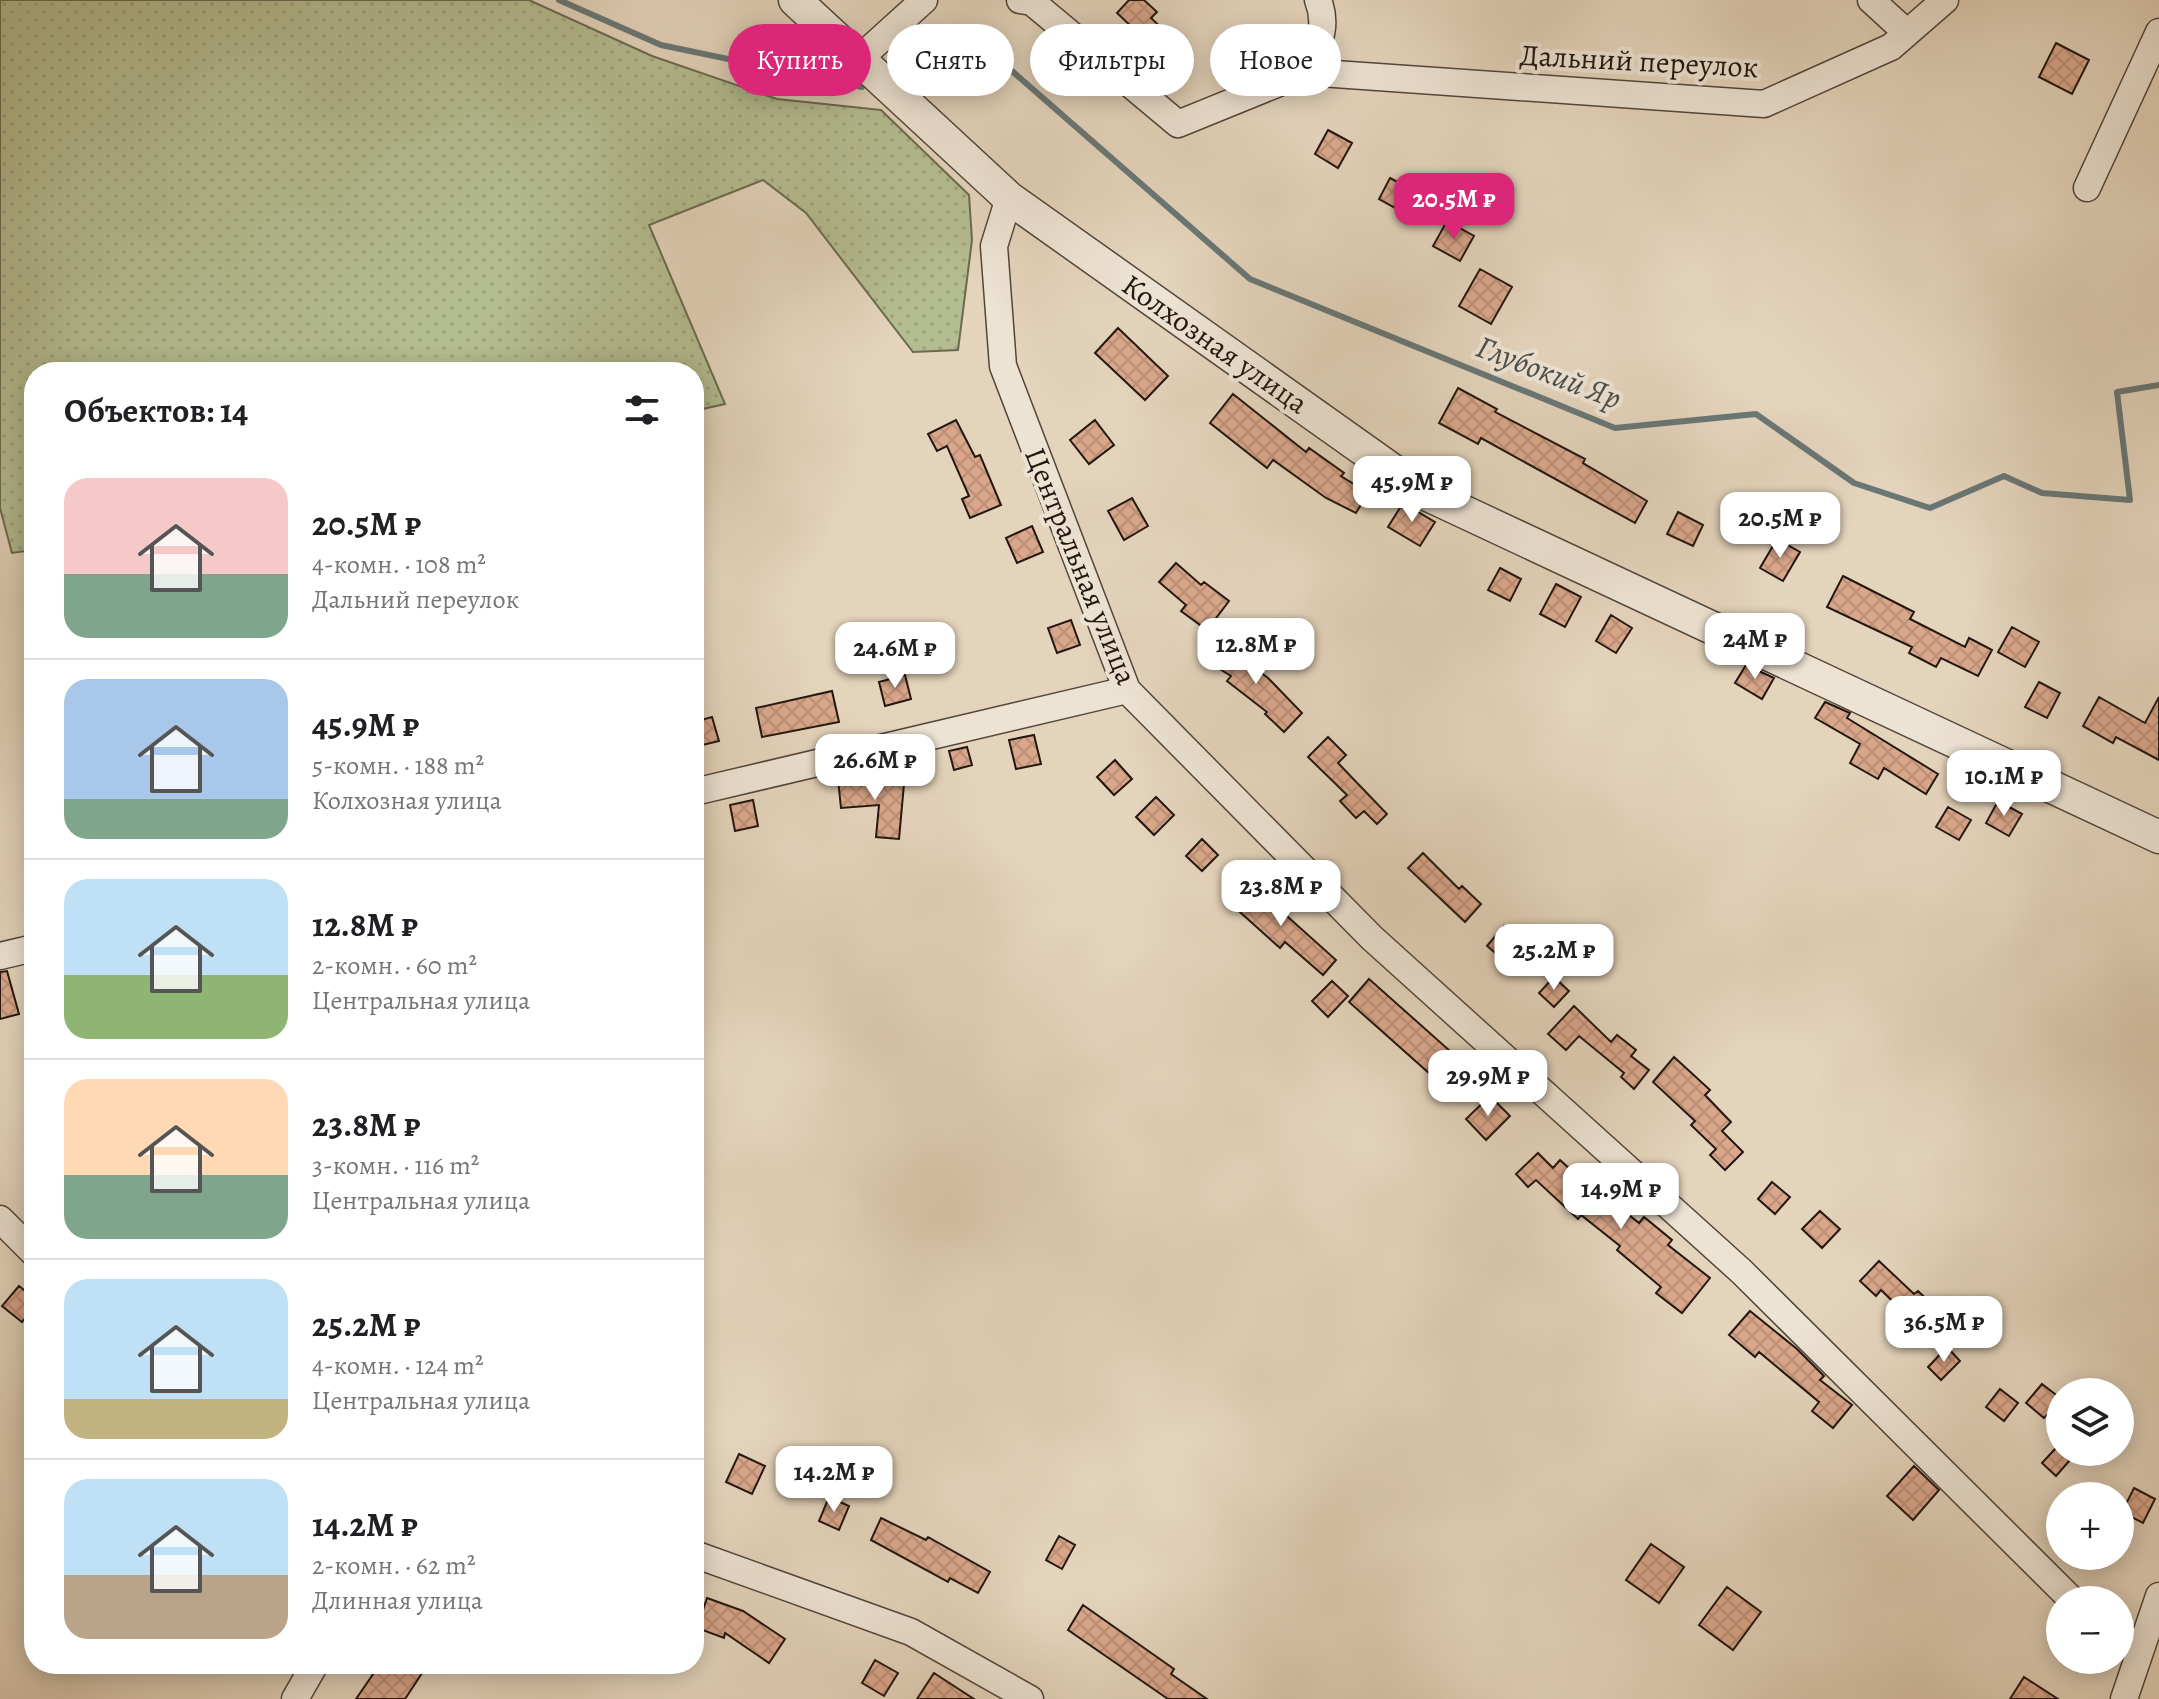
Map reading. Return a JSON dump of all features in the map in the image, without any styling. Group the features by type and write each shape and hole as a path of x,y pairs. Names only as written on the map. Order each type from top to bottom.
{"street":[{"path":"795,0 822,24"},
{"path":"871,48 924,0"},
{"name":"Дальний переулок","path":"1020,0 1032,2 1178,124 1247,96"},
{"path":"1318,0 1323,24"},
{"path":"1871,0 1907,33"},
{"name":"Дальний переулок","path":"1341,74 1764,104 1891,47 1945,0"},
{"path":"2087,188 2159,32"},
{"path":"871,68 1009,198"},
{"name":"Центральная улица","path":"1009,198 994,246 1003,366 1127,690 1372,938 1742,1272 2058,1586"},
{"name":"Колхозная улица","path":"1009,198 1426,494 2159,837"},
{"path":"704,790 1127,690"},
{"path":"0,956 24,950"},
{"path":"0,1219 24,1243"},
{"path":"704,1558 911,1632 1030,1699"},
{"path":"2134,1644 2159,1596"},
{"path":"295,1699 309,1674"},
{"path":"2124,1699 2126,1674"}],"green space":[{"path":"0,0 529,0 652,56 728,82 728,96 768,96 881,110 969,195 972,240 958,350 913,352 806,213 763,180 649,225 725,404 704,409 704,362 24,362 24,551 12,553 0,508"}],"building":[{"path":"1129,0 1144,0 1157,12 1151,18 1157,24 1129,24 1117,13"},
{"path":"2056,43 2089,60 2072,94 2039,77"},
{"path":"1328,130 1352,143 1338,168 1315,154"},
{"path":"1390,178 1418,193 1406,214 1379,199"},
{"path":"1447,221 1474,236 1460,261 1433,246"},
{"path":"1480,269 1512,287 1491,324 1459,306"},
{"path":"1118,328 1168,376 1145,400 1095,353"},
{"path":"1458,388 1497,409 1495,412 1585,459 1583,463 1647,501 1635,523 1481,438 1478,444 1439,423"},
{"path":"1233,394 1306,452 1309,448 1344,473 1341,476 1368,493 1356,513 1326,498 1273,460 1267,468 1210,423"},
{"path":"956,420 975,457 980,455 1001,505 970,518 962,499 969,496 947,446 937,451 928,434"},
{"path":"1095,420 1114,445 1089,464 1070,440"},
{"path":"1132,498 1148,526 1124,540 1108,511"},
{"path":"1403,503 1435,522 1420,546 1388,527"},
{"path":"1678,512 1703,525 1693,546 1667,534"},
{"path":"1032,526 1043,552 1017,563 1006,538"},
{"path":"1777,539 1800,552 1783,581 1760,568"},
{"path":"1176,563 1201,585 1204,582 1229,601 1207,630 1181,611 1186,605 1159,582"},
{"path":"1500,568 1521,579 1510,601 1488,590"},
{"path":"1843,576 1914,612 1910,619 1965,647 1969,638 1992,650 1978,676 1941,658 1936,667 1909,653 1912,647 1827,607"},
{"path":"1556,584 1581,597 1565,627 1540,614"},
{"path":"1611,615 1632,628 1616,653 1596,641"},
{"path":"1071,620 1080,645 1057,653 1048,628"},
{"path":"2012,627 2039,642 2025,667 1998,652"},
{"path":"1224,640 1241,650 1238,655 1268,678 1302,713 1284,732 1265,714 1267,712 1227,681 1231,676 1210,663"},
{"path":"1746,665 1774,678 1762,699 1735,683"},
{"path":"905,675 911,699 885,706 879,682"},
{"path":"2039,682 2060,693 2047,718 2025,707"},
{"path":"832,691 839,722 762,737 756,708"},
{"path":"2099,697 2145,723 2159,697 2159,760 2116,737 2113,743 2083,726"},
{"path":"1825,702 1850,713 1847,718 1938,774 1926,794 1884,768 1878,779 1850,763 1860,744 1815,718"},
{"path":"712,717 719,741 704,745 704,719"},
{"path":"1034,735 1041,764 1016,769 1009,740"},
{"path":"1328,737 1346,755 1338,763 1387,814 1377,824 1364,811 1356,818 1340,801 1347,795 1308,757"},
{"path":"967,747 972,765 954,770 949,751"},
{"path":"1115,760 1132,779 1114,795 1097,777"},
{"path":"869,776 870,781 904,784 899,839 876,837 879,805 841,808 838,779"},
{"path":"1156,797 1174,815 1154,835 1136,817"},
{"path":"753,800 758,826 735,831 730,805"},
{"path":"1998,801 2022,814 2009,836 1986,823"},
{"path":"1948,807 1971,820 1959,840 1936,827"},
{"path":"1202,839 1218,855 1202,871 1186,856"},
{"path":"1423,853 1459,889 1462,886 1481,904 1465,922 1408,868"},
{"path":"1250,883 1336,960 1323,975 1285,942 1280,948 1232,905"},
{"path":"1504,926 1523,943 1506,962 1487,946"},
{"path":"7,971 19,1014 0,1019 0,972"},
{"path":"1554,977 1569,991 1554,1007 1539,993"},
{"path":"1369,979 1459,1059 1439,1082 1349,1002"},
{"path":"1332,981 1348,996 1328,1017 1312,1001"},
{"path":"1574,1006 1611,1042 1617,1035 1636,1050 1631,1056 1649,1070 1634,1089 1621,1077 1624,1073 1579,1036 1566,1050 1548,1034"},
{"path":"1674,1057 1710,1090 1705,1095 1731,1122 1722,1131 1743,1152 1725,1170 1710,1155 1716,1149 1691,1125 1695,1121 1653,1082"},
{"path":"1490,1096 1510,1116 1486,1140 1466,1119"},
{"path":"1538,1153 1553,1168 1560,1160 1584,1182 1591,1175 1606,1190 1602,1193 1639,1223 1644,1217 1672,1240 1668,1245 1710,1278 1682,1313 1656,1293 1661,1287 1617,1250 1620,1246 1581,1215 1578,1219 1536,1180 1528,1187 1516,1174"},
{"path":"1772,1182 1790,1197 1775,1214 1758,1199"},
{"path":"1820,1211 1840,1229 1822,1248 1802,1229"},
{"path":"1879,1261 1914,1294 1918,1291 1935,1307 1917,1325 1881,1290 1876,1296 1860,1281"},
{"path":"19,1286 24,1290 22,1322 2,1306"},
{"path":"1750,1311 1797,1349 1824,1376 1820,1380 1852,1405 1833,1428 1812,1411 1819,1402 1759,1352 1755,1357 1729,1335"},
{"path":"1947,1347 1960,1361 1941,1380 1928,1367"},
{"path":"2042,1384 2046,1387 2044,1418 2026,1403"},
{"path":"2000,1389 2018,1403 2004,1421 1986,1407"},
{"path":"739,1454 765,1466 752,1494 726,1482"},
{"path":"2046,1459 2046,1466 2065,1466 2056,1476 2042,1463"},
{"path":"1914,1466 1939,1490 1913,1520 1887,1496"},
{"path":"2134,1488 2155,1499 2143,1523 2134,1518"},
{"path":"829,1497 849,1506 839,1530 819,1521"},
{"path":"881,1518 926,1540 928,1537 990,1572 978,1593 950,1578 948,1582 871,1540"},
{"path":"1059,1536 1075,1545 1062,1569 1046,1560"},
{"path":"1651,1544 1684,1567 1659,1603 1626,1580"},
{"path":"1727,1587 1761,1612 1733,1650 1699,1625"},
{"path":"707,1598 743,1611 785,1639 769,1663 725,1633 724,1638 704,1631"},
{"path":"1083,1605 1174,1669 1171,1674 1207,1699 1168,1699 1068,1630"},
{"path":"875,1660 898,1673 884,1696 862,1683"},
{"path":"934,1673 974,1699 917,1699"},
{"path":"373,1674 421,1674 405,1699 356,1699"},
{"path":"2024,1677 2058,1699 2010,1699"}],"waterway":[{"name":"Глубокий Яр","path":"559,0 661,45 728,59"},
{"name":"Глубокий Яр","path":"1014,73 1250,279 1615,428 1756,414 1854,483 1930,508 2004,476 2042,493 2130,500 2117,392 2159,385"}]}
